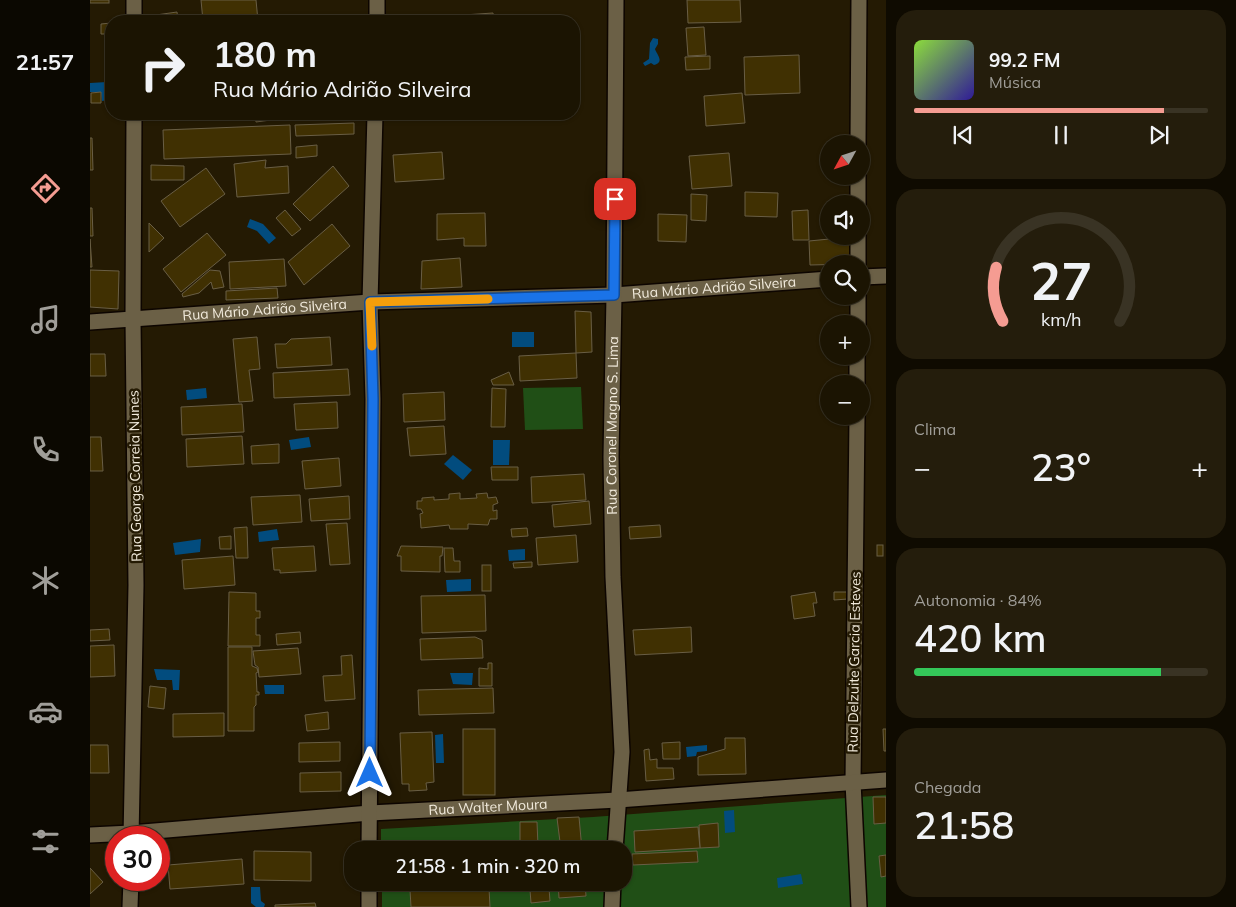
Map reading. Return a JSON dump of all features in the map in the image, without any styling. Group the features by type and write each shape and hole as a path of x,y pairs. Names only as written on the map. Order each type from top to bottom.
{"street":[{"path":"134,0 134,15"},
{"path":"376,0 377,15"},
{"name":"Rua Coronel Magno S. Lima","path":"616,0 611,457 613,577 622,752 616,841"},
{"path":"858,0 858,135"},
{"name":"Rua George Correia Nunes","path":"131,826 136,585 133,319 134,120"},
{"path":"370,841 373,399 370,302 375,120"},
{"path":"870,277 886,276"},
{"name":"Rua Mário Adrião Silveira","path":"90,322 370,302 614,295 820,280"},
{"name":"Rua Delzuite Garcia Esteves","path":"857,425 853,782 859,907"},
{"name":"Rua Walter Moura","path":"170,831 370,812 618,800 886,780"},
{"name":"Rua Walter Moura","path":"90,835 105,835"},
{"path":"130,907 131,891"},
{"path":"369,891 369,907"},
{"path":"612,907 613,891"}],"green space":[{"path":"581,387 583,429 525,430 523,388"},
{"path":"886,795 886,907 382,907 382,891 632,891 632,841 381,841 381,829 593,817"}],"water":[{"path":"653,38 658,39 655,49 660,60 657,64 651,63 645,66 643,63 649,59 650,43"},
{"path":"105,82 105,100 102,101 101,92 90,92 90,83"},
{"path":"250,219 263,224 276,238 269,244 257,231 247,227"},
{"path":"512,332 534,332 534,347 512,347"},
{"path":"206,388 207,398 187,400 186,390"},
{"path":"309,437 311,447 291,450 289,440"},
{"path":"493,440 510,440 509,465 493,465"},
{"path":"453,455 472,470 463,480 444,464"},
{"path":"277,529 279,540 259,542 258,532"},
{"path":"201,539 200,552 175,555 173,543"},
{"path":"525,549 525,560 509,561 508,550"},
{"path":"471,579 471,591 447,592 446,580"},
{"path":"154,669 180,670 179,690 173,690 172,680 157,680"},
{"path":"450,673 473,673 472,685 453,684"},
{"path":"264,685 284,685 284,694 265,694"},
{"path":"443,734 444,763 436,763 435,735"},
{"path":"707,745 707,751 697,752 696,756 687,757 686,747"},
{"path":"734,810 735,832 725,833 724,811"},
{"path":"801,874 803,884 778,888 777,878"},
{"path":"251,887 260,887 261,901 265,904 264,907 256,907 251,903"}],"building":[{"path":"90,0 109,0 109,3 90,3"},
{"path":"201,0 256,0 257,15 202,15"},
{"path":"687,0 740,0 741,22 688,23"},
{"path":"177,12 177,15 156,15"},
{"path":"493,13 493,15 464,15"},
{"path":"101,24 105,24 105,34 101,34"},
{"path":"704,27 706,55 688,56 686,28"},
{"path":"799,55 800,93 745,95 744,57"},
{"path":"710,56 710,69 686,70 685,57"},
{"path":"101,92 101,103 91,103 91,93"},
{"path":"742,93 745,123 706,126 704,96"},
{"path":"354,123 354,134 296,136 295,125"},
{"path":"290,125 291,154 164,159 163,130"},
{"path":"90,138 92,138 93,170 90,170"},
{"path":"317,145 317,156 296,158 296,147"},
{"path":"442,152 444,179 395,182 393,155"},
{"path":"729,153 732,186 692,189 689,156"},
{"path":"266,160 265,168 288,166 289,193 237,197 234,164"},
{"path":"151,165 184,166 184,180 151,180"},
{"path":"333,166 349,186 310,221 293,204"},
{"path":"206,168 225,194 180,227 161,201"},
{"path":"745,192 778,193 777,217 745,216"},
{"path":"691,194 707,195 706,221 691,220"},
{"path":"90,208 92,208 93,236 90,236"},
{"path":"285,210 301,229 292,236 276,218"},
{"path":"808,210 809,240 793,240 792,211"},
{"path":"485,213 486,246 464,246 464,238 437,240 437,214"},
{"path":"658,214 687,215 686,242 658,241"},
{"path":"149,223 164,238 149,252"},
{"path":"332,224 350,246 304,285 288,262"},
{"path":"207,233 226,255 181,292 163,269"},
{"path":"90,239 92,267 90,267"},
{"path":"820,240 820,245 850,245 851,255 820,255 820,265 810,265 809,241"},
{"path":"460,258 462,287 421,289 422,261"},
{"path":"284,259 286,286 230,289 229,262"},
{"path":"90,270 119,271 118,309 90,307"},
{"path":"210,270 220,271 224,287 213,289 211,282 199,293 183,297 182,294"},
{"path":"277,288 278,298 226,300 226,291"},
{"path":"575,311 591,312 592,352 576,353"},
{"path":"257,337 260,369 249,370 253,401 239,402 233,339"},
{"path":"330,337 332,365 277,368 275,344 286,344 291,339"},
{"path":"576,353 577,378 520,381 519,356"},
{"path":"90,354 105,354 106,376 90,376"},
{"path":"348,369 350,395 274,398 273,373"},
{"path":"509,372 514,385 493,385 491,380"},
{"path":"492,388 506,389 505,427 491,427"},
{"path":"444,392 445,420 404,422 403,394"},
{"path":"337,402 338,428 296,430 294,404"},
{"path":"242,404 244,432 182,435 181,407"},
{"path":"444,426 446,454 410,456 407,428"},
{"path":"242,436 244,464 187,467 186,439"},
{"path":"90,437 101,437 103,471 90,471"},
{"path":"279,444 279,463 252,464 251,446"},
{"path":"339,458 341,486 305,489 302,461"},
{"path":"491,467 518,467 518,480 492,480"},
{"path":"584,474 586,500 532,503 531,477"},
{"path":"460,493 460,499 477,498 476,494 487,493 488,498 496,497 498,503 493,505 493,511 497,510 497,519 490,519 488,525 468,524 468,529 450,529 449,525 421,528 420,514 423,513 421,509 417,509 417,501 422,501 422,498 434,497 434,500 449,499 449,494"},
{"path":"300,495 302,522 253,525 251,497"},
{"path":"349,496 350,519 311,521 309,499"},
{"path":"589,501 591,524 554,527 552,505"},
{"path":"347,523 350,564 330,565 326,524"},
{"path":"660,525 661,537 630,539 629,527"},
{"path":"247,527 248,558 236,558 234,528"},
{"path":"527,528 528,536 512,537 511,529"},
{"path":"576,535 578,562 538,565 536,538"},
{"path":"231,536 231,549 220,549 219,537"},
{"path":"877,545 883,545 883,556 877,556"},
{"path":"314,546 316,571 280,573 280,570 274,570 272,548"},
{"path":"401,546 443,547 442,556 440,556 440,572 401,571 401,556 397,556"},
{"path":"444,548 453,548 454,561 460,561 460,572 445,572"},
{"path":"233,556 235,585 184,589 182,560"},
{"path":"532,562 532,567 514,568 513,563"},
{"path":"482,565 491,565 491,591 482,591"},
{"path":"229,592 256,593 256,611 260,611 260,618 256,618 256,635 260,635 260,646 228,646"},
{"path":"815,592 817,603 813,603 815,616 794,619 791,596"},
{"path":"834,592 847,592 848,599 834,600"},
{"path":"485,595 486,631 422,633 421,596"},
{"path":"691,627 692,652 635,655 633,630"},
{"path":"109,629 110,640 90,641 90,630"},
{"path":"300,632 301,643 277,645 276,634"},
{"path":"475,637 482,640 483,658 421,660 420,639"},
{"path":"114,645 115,676 90,677 90,646"},
{"path":"228,647 252,647 252,666 257,668 257,692 259,692 259,695 256,695 256,705 254,707 254,731 228,731"},
{"path":"298,648 301,674 259,677 253,651"},
{"path":"352,655 355,699 325,701 323,676 342,675 341,656"},
{"path":"488,663 492,663 492,686 479,686 479,668 488,669"},
{"path":"150,686 166,688 164,709 148,707"},
{"path":"493,688 494,713 419,715 418,690"},
{"path":"328,712 329,729 307,731 305,715"},
{"path":"224,713 224,736 173,737 173,714"},
{"path":"463,729 495,729 495,795 463,795"},
{"path":"883,729 886,729 886,751 884,751"},
{"path":"432,732 434,782 426,783 427,790 409,791 409,784 402,784 400,733"},
{"path":"725,738 745,738 746,774 698,775 698,757 725,749"},
{"path":"340,742 340,761 299,762 299,743"},
{"path":"680,742 680,759 663,759 662,743"},
{"path":"90,745 108,745 109,773 90,773"},
{"path":"649,749 650,760 657,759 657,768 673,768 674,779 646,781 644,750"},
{"path":"341,772 341,791 300,792 300,773"},
{"path":"873,797 886,797 886,823 874,824"},
{"path":"579,817 581,841 560,841 557,818"},
{"path":"520,822 537,822 538,841 520,841"},
{"path":"718,823 719,847 700,848 699,825"},
{"path":"698,827 700,848 635,852 634,831"},
{"path":"254,851 311,852 311,881 254,880"},
{"path":"697,851 698,862 633,865 632,854"},
{"path":"886,855 886,876 881,877 879,856"},
{"path":"242,859 244,884 170,889 170,865"},
{"path":"90,868 103,882 90,894"},
{"path":"410,891 489,891 490,907 411,907"},
{"path":"530,891 549,891 550,901 531,903"},
{"path":"559,891 586,891 586,896 559,898"},
{"path":"315,903 316,907 275,907 275,905"}],"slow traffic":[{"path":"372,346 370,302 488,299"}],"route":[{"path":"370,773 373,399 370,302 614,295 615,199"}]}
